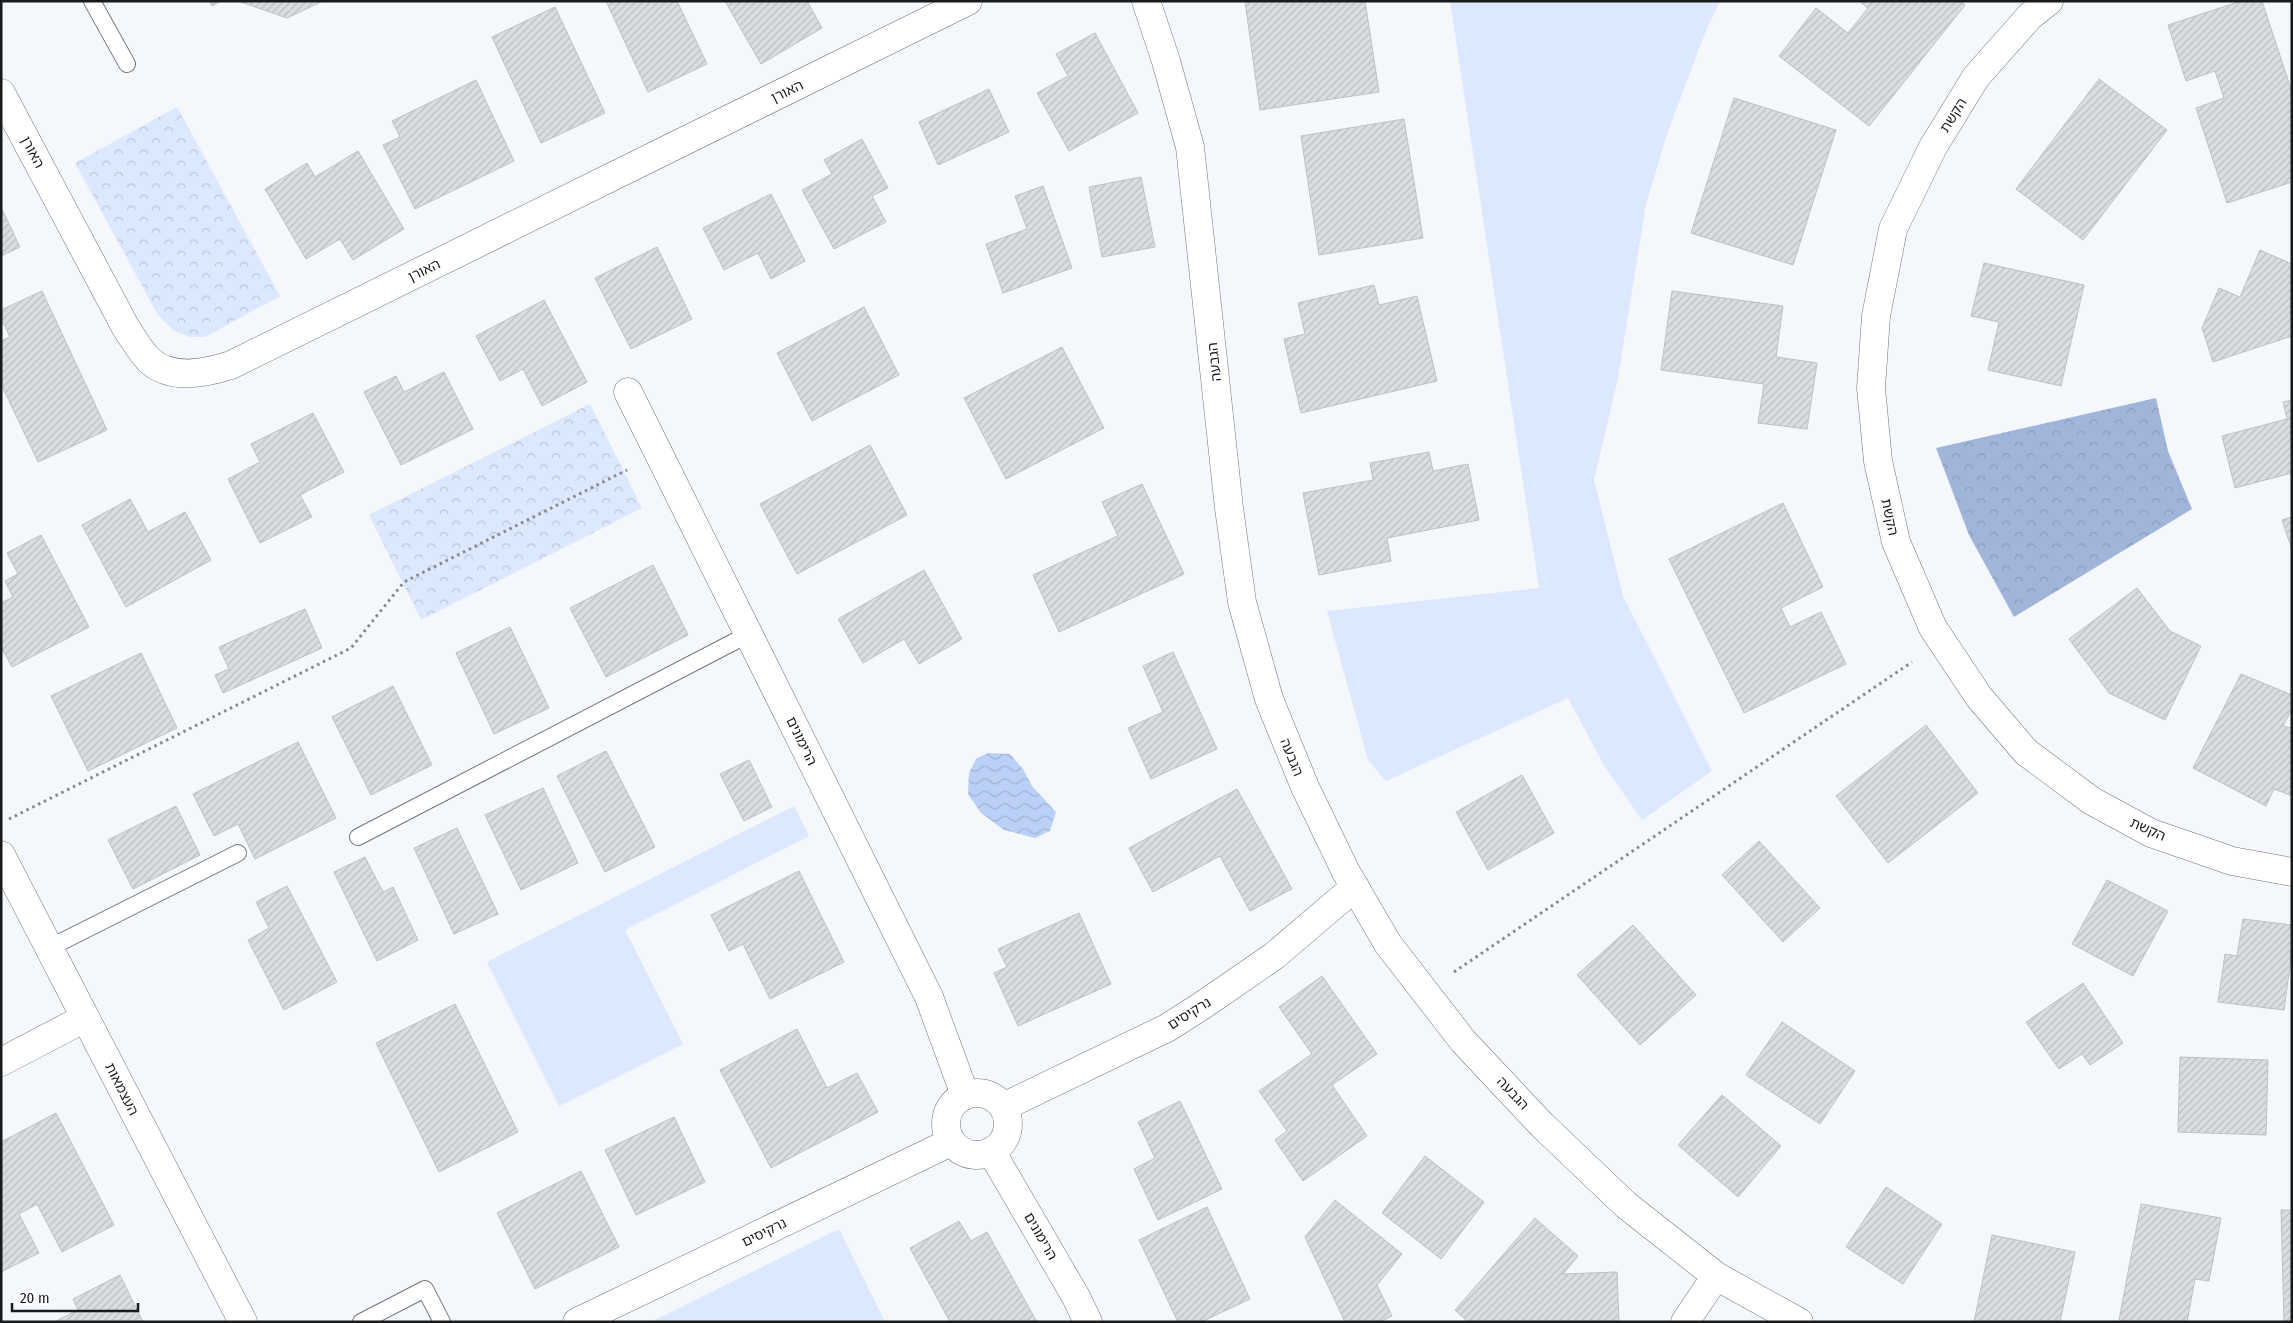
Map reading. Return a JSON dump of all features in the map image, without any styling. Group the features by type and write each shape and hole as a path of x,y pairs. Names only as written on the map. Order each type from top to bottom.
{"street":[{"name":"האורן","path":"1,93 126,328 150,360 172,372 206,373 231,365 968,1"},
{"name":"הגבעה","path":"1146,1 1166,61 1190,147 1229,508 1242,602 1268,699 1305,787 1346,872 1388,944 1425,992 1463,1041 1542,1125 1626,1205 1716,1276 1799,1322"},
{"name":"הקשת","path":"2049,1 2030,16 1976,78 1933,147 1893,229 1876,316 1871,388 1878,461 1896,542 1933,628 1979,697 2026,752 2092,801 2151,833 2232,861 2292,872"},
{"name":"הרימונים","path":"628,392 929,997 950,1049 965,1095"},
{"name":"העצמאות","path":"1,855 243,1322"},
{"name":"נרקיסים","path":"1003,1107 1167,1028 1274,956 1355,887"},
{"path":"1,1062 85,1018"},
{"path":"975,1092 986,1094 1003,1107 1008,1125 1000,1145 991,1152 979,1155 968,1154 958,1149 951,1142 946,1130 946,1119 949,1109 965,1095 975,1092"},
{"name":"נרקיסים","path":"577,1322 951,1142"},
{"name":"הרימונים","path":"991,1152 1076,1297 1088,1322"},
{"path":"1685,1322 1716,1276"}],"lane":[{"path":"92,1 127,64"},
{"path":"358,837 748,634"},
{"path":"49,948 238,852"},
{"path":"361,1322 425,1289 442,1322"}],"path":[{"path":"1,823 351,648 404,582 658,454"},
{"path":"1425,992 1942,642"}],"green space":[{"path":"1450,1 1720,1 1705,33 1668,131 1646,204 1618,378 1594,480 1623,596 1712,771 1642,820 1605,767 1568,698 1386,781 1368,760 1327,611 1539,588"},
{"path":"177,107 280,296 205,337 190,337 174,331 158,315 75,163"},
{"path":"2156,398 2168,451 2192,509 2014,617 1969,535 1936,448"},
{"path":"590,404 642,508 421,620 369,515"},
{"path":"794,806 809,836 625,930 683,1044 559,1106 487,962"},
{"path":"839,1229 885,1322 651,1322"}],"water":[{"path":"988,753 1010,754 1023,769 1032,786 1056,812 1050,831 1035,838 1004,830 981,813 968,794 969,773 976,759"}],"building":[{"path":"209,1 221,1 212,6"},
{"path":"238,1 323,1 287,18"},
{"path":"606,1 677,1 707,64 648,92"},
{"path":"725,1 807,1 822,28 761,64"},
{"path":"1245,1 1365,1 1379,92 1260,110"},
{"path":"1859,1 1961,1 1965,5 1869,126 1779,56 1816,8 1848,33 1868,8"},
{"path":"2241,1 2262,1 2292,92 2292,182 2227,203 2196,108 2224,98 2215,71 2186,81 2168,25"},
{"path":"555,7 605,113 541,143 492,37"},
{"path":"1095,33 1138,113 1069,151 1037,93 1068,76 1056,54"},
{"path":"2099,79 2167,130 2083,240 2016,189"},
{"path":"476,80 514,161 415,209 383,145 400,137 392,121"},
{"path":"989,89 1009,132 938,165 919,122"},
{"path":"1734,98 1836,130 1793,265 1691,233"},
{"path":"1404,119 1423,238 1319,255 1301,136"},
{"path":"862,139 888,188 872,196 886,222 834,249 802,190 832,174 824,160"},
{"path":"358,151 404,229 353,260 340,239 306,259 265,189 307,163 315,177"},
{"path":"1141,177 1155,247 1102,257 1089,187"},
{"path":"1043,186 1072,268 1003,293 986,244 1027,229 1015,196"},
{"path":"771,194 805,261 771,279 758,253 724,270 703,228"},
{"path":"1,207 20,247 1,256"},
{"path":"657,247 692,319 631,349 595,278"},
{"path":"2260,250 2292,264 2292,336 2213,362 2202,328 2219,288 2240,297"},
{"path":"1984,263 2084,285 2061,386 1988,370 1999,322 1971,316"},
{"path":"1374,285 1379,305 1417,296 1437,381 1301,413 1284,339 1305,334 1298,303"},
{"path":"42,291 107,430 38,462 1,384 1,341 10,337 1,318 1,310"},
{"path":"1672,291 1783,306 1776,357 1817,363 1807,429 1758,423 1764,384 1661,370"},
{"path":"544,300 587,382 542,406 523,369 500,381 476,336"},
{"path":"864,307 899,375 812,421 777,353"},
{"path":"1062,347 1104,428 1006,479 964,398"},
{"path":"444,372 473,429 401,465 364,392 396,376 404,392"},
{"path":"2292,400 2292,473 2235,488 2222,436 2287,419 2283,402"},
{"path":"313,413 344,472 300,495 312,517 260,543 228,479 260,462 251,444"},
{"path":"870,445 907,515 797,574 760,504"},
{"path":"1429,452 1433,471 1468,464 1479,520 1387,538 1391,561 1319,575 1303,493 1373,480 1370,463"},
{"path":"1142,484 1184,574 1059,632 1033,575 1118,536 1102,502"},
{"path":"130,499 148,532 185,512 211,560 126,607 82,525"},
{"path":"1783,503 1823,587 1781,608 1790,627 1821,612 1846,664 1744,713 1669,559"},
{"path":"2292,517 2292,550 2282,520"},
{"path":"41,535 89,627 12,667 1,647 1,603 13,597 5,581 18,574 7,553"},
{"path":"653,565 688,635 606,677 570,608"},
{"path":"924,570 962,639 919,664 904,639 863,663 838,619"},
{"path":"2137,588 2170,631 2201,646 2165,720 2109,693 2069,639"},
{"path":"305,609 322,648 223,693 215,675 229,669 219,647"},
{"path":"510,627 549,708 494,734 456,653"},
{"path":"1173,652 1217,749 1151,779 1128,728 1163,712 1143,666"},
{"path":"141,653 177,728 88,771 51,696"},
{"path":"2241,674 2292,695 2292,709 2283,726 2292,728 2292,796 2274,789 2266,806 2193,768"},
{"path":"393,686 432,765 371,795 332,717"},
{"path":"1926,725 1978,793 1888,863 1836,796"},
{"path":"298,742 336,818 255,859 238,824 214,836 193,794"},
{"path":"606,751 655,847 605,872 557,776"},
{"path":"749,760 772,807 744,821 720,774"},
{"path":"1522,775 1554,833 1488,870 1456,812"},
{"path":"543,788 578,863 521,890 485,815"},
{"path":"1237,789 1292,889 1250,911 1220,856 1153,892 1129,848"},
{"path":"176,806 200,855 133,889 108,840"},
{"path":"457,828 498,914 454,934 414,848"},
{"path":"1759,841 1820,908 1783,942 1722,875"},
{"path":"365,857 383,892 393,887 418,940 377,961 334,872"},
{"path":"799,871 844,962 770,999 743,944 729,951 711,915"},
{"path":"2107,880 2168,911 2133,976 2072,944"},
{"path":"287,886 337,982 284,1010 248,940 269,928 256,902"},
{"path":"1079,913 1111,984 1018,1026 994,973 1007,967 998,949"},
{"path":"2243,919 2292,925 2292,951 2284,1010 2218,1002 2225,954 2237,956"},
{"path":"1633,925 1696,995 1640,1045 1577,975"},
{"path":"1322,976 1377,1054 1332,1085 1367,1136 1303,1181 1275,1140 1287,1131 1259,1091 1312,1054 1279,1007"},
{"path":"2083,983 2123,1043 2090,1065 2082,1054 2059,1069 2026,1022"},
{"path":"455,1004 518,1132 439,1172 376,1043"},
{"path":"1782,1022 1855,1071 1820,1124 1746,1075"},
{"path":"797,1029 827,1088 857,1073 878,1112 771,1168 720,1070"},
{"path":"2180,1057 2268,1060 2266,1135 2178,1132"},
{"path":"1722,1095 1781,1146 1738,1197 1678,1145"},
{"path":"1180,1101 1222,1189 1158,1220 1134,1169 1155,1158 1138,1122"},
{"path":"56,1113 114,1225 62,1252 37,1204 19,1214 39,1253 1,1272 1,1142"},
{"path":"674,1117 705,1182 636,1215 605,1150"},
{"path":"1425,1156 1484,1202 1441,1259 1382,1213"},
{"path":"581,1171 619,1247 535,1289 497,1213"},
{"path":"1886,1187 1942,1224 1903,1284 1846,1247"},
{"path":"1335,1200 1402,1254 1377,1285 1392,1316 1380,1322 1345,1322 1305,1237"},
{"path":"2141,1204 2221,1218 2209,1281 2195,1279 2187,1322 2131,1322 2119,1320"},
{"path":"1207,1207 1250,1299 1201,1322 1178,1322 1139,1240"},
{"path":"2281,1210 2292,1210 2292,1322 2284,1322"},
{"path":"1535,1218 1578,1256 1563,1274 1617,1272 1619,1322 1468,1322 1455,1310"},
{"path":"959,1221 971,1241 987,1232 1037,1322 950,1322 910,1248"},
{"path":"1992,1235 2075,1252 2060,1322 1974,1322"},
{"path":"120,1275 143,1322 54,1322 78,1310 73,1299"}]}
